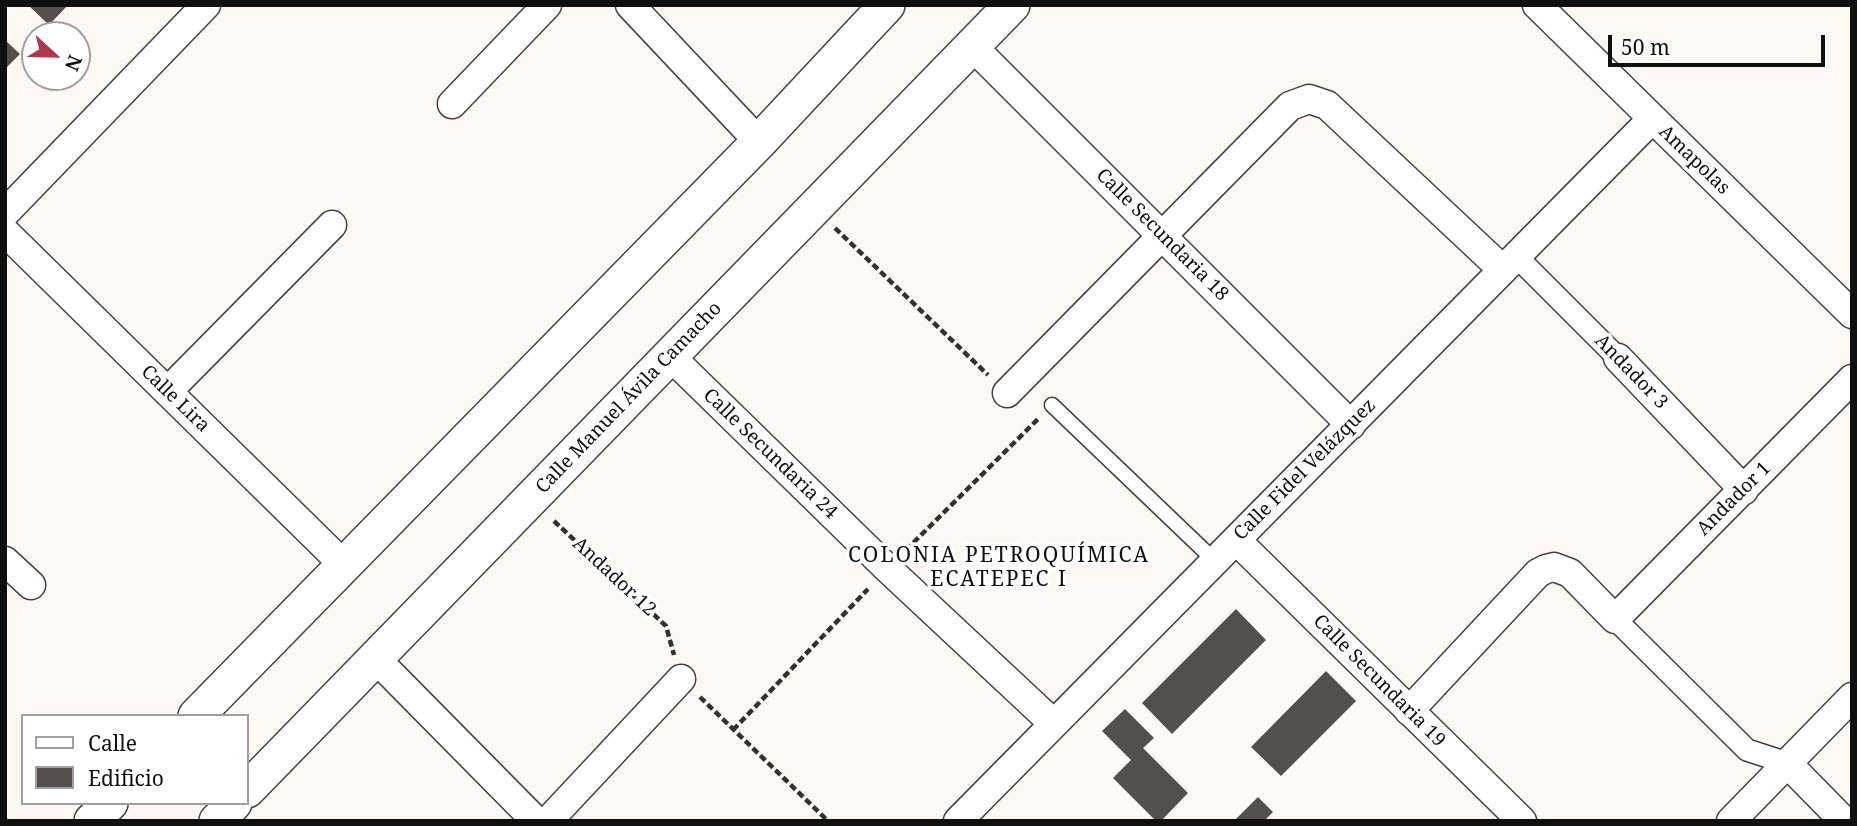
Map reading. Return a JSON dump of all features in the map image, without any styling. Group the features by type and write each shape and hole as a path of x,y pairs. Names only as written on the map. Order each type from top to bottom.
{"street":[{"path":"5,213 206,5"},
{"path":"452,104 547,5"},
{"path":"629,5 760,142"},
{"path":"198,714 760,142 887,5"},
{"name":"Calle Manuel Ávila Camacho","path":"248,789 1012,5"},
{"name":"Amapolas","path":"1537,5 1852,314"},
{"name":"Calle Secundaria 18","path":"972,46 1351,425"},
{"path":"1007,393 1290,106 1309,99 1327,105 1509,263"},
{"name":"Calle Fidel Velázquez","path":"958,821 1652,119"},
{"path":"167,391 332,225"},
{"name":"Calle Lira","path":"5,232 345,566"},
{"name":"Andador 3","path":"1509,263 1618,358 1744,490"},
{"name":"Calle Secundaria 24","path":"670,356 887,568 1054,724"},
{"name":"Andador 1","path":"1615,619 1852,379"},
{"name":"Calle Secundaria 19","path":"1236,540 1522,821"},
{"path":"5,561 31,585"},
{"path":"1409,711 1538,573 1554,567 1570,573 1747,750 1787,763 1844,821"},
{"path":"376,659 536,821"},
{"path":"548,821 681,679"},
{"path":"1731,821 1852,697"},
{"path":"92,821 108,805"},
{"path":"217,821 232,805"}],"lane":[{"path":"1052,405 1215,561"}],"path":[{"path":"814,209 1036,422"},
{"path":"733,730 887,568 1052,405"},
{"name":"Andador 12","path":"530,499 666,626 681,679 828,821"}],"building":[{"path":"28,5 68,5 53,21 45,21"},
{"path":"5,40 20,54 5,69"},
{"path":"1236,609 1266,640 1172,734 1142,703"},
{"path":"1326,671 1356,701 1281,776 1251,747"},
{"path":"1125,709 1154,738 1143,748 1188,793 1161,821 1156,821 1113,778 1131,760 1102,731"},
{"path":"1258,797 1273,812 1264,821 1234,821"}],"district":[{"name":"COLONIA PETROQUÍMICA ECATEPEC I","path":"999,568"}]}
